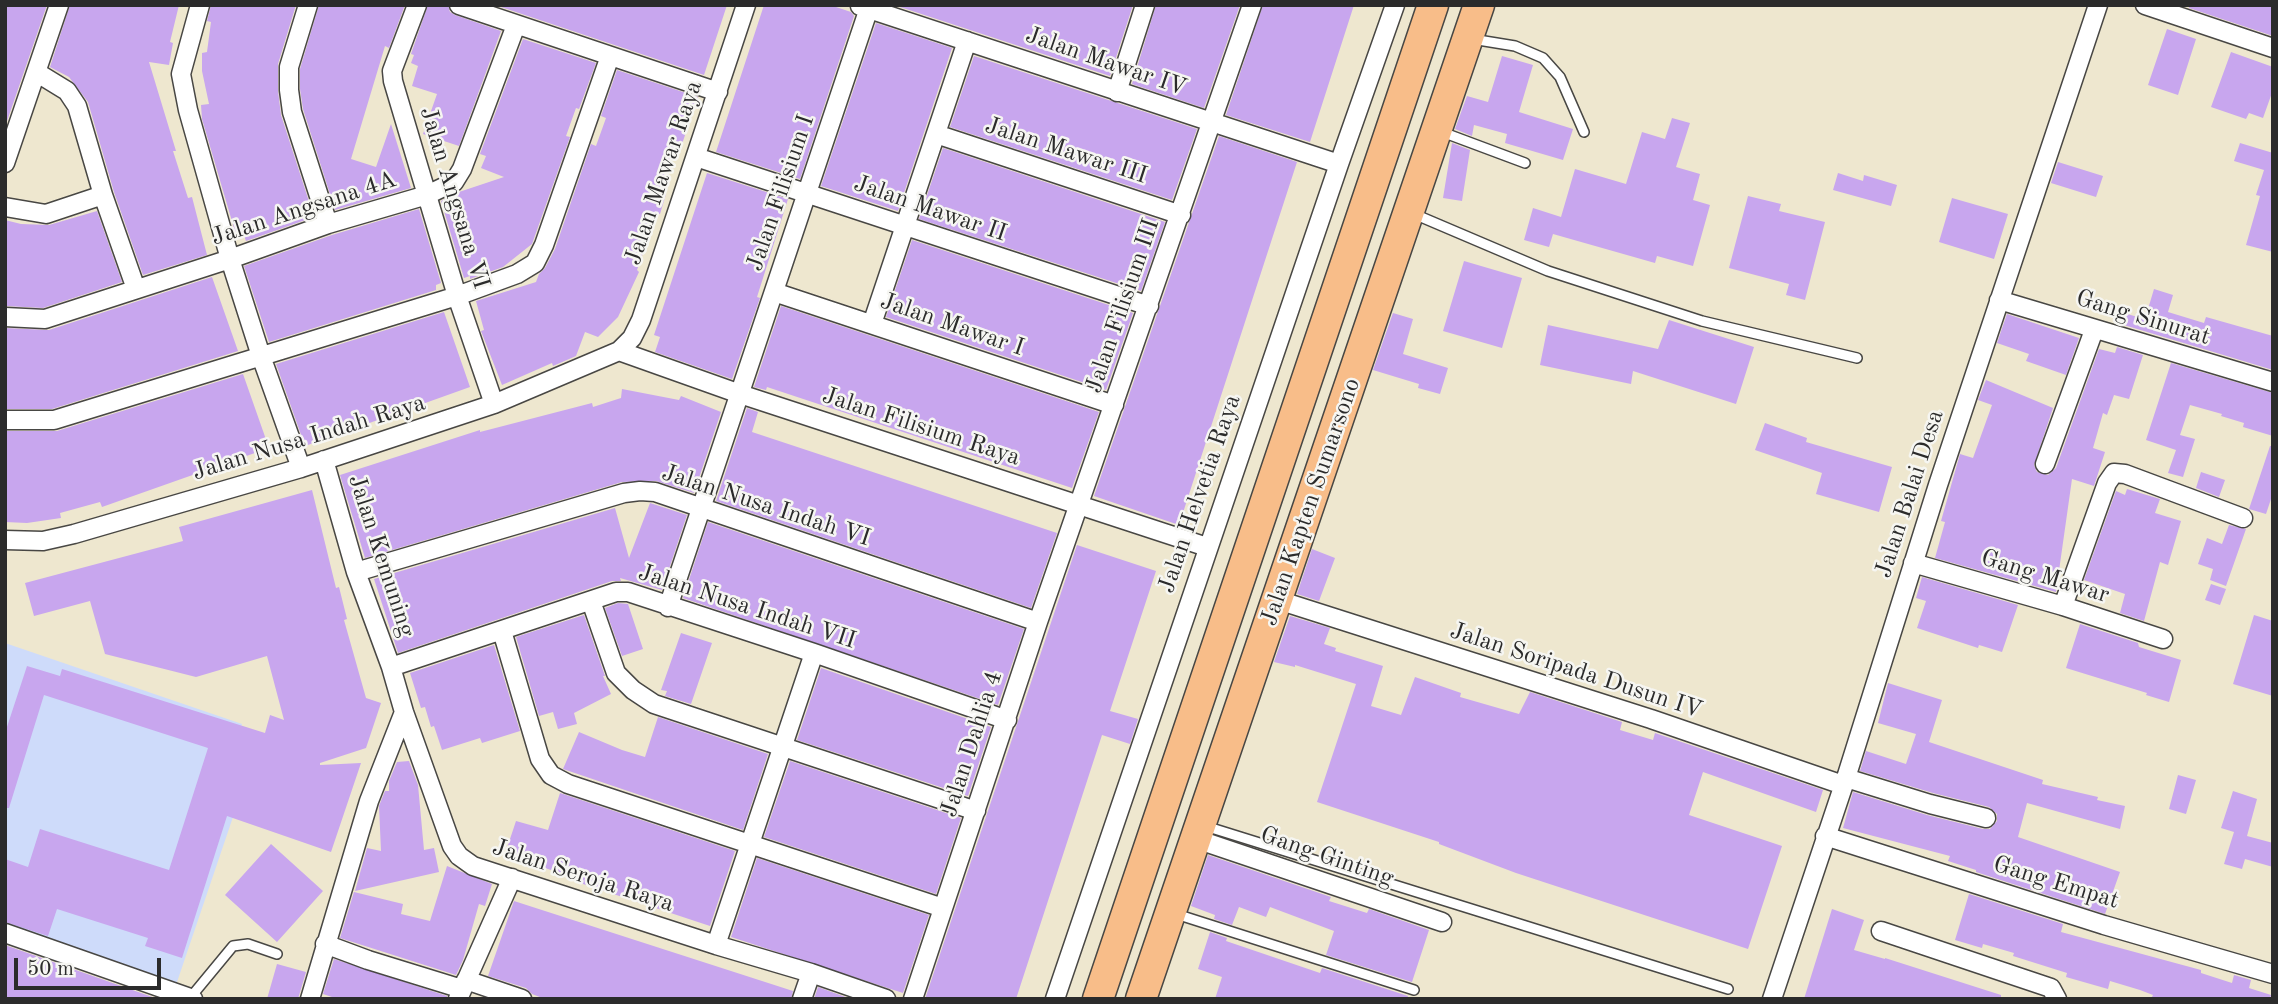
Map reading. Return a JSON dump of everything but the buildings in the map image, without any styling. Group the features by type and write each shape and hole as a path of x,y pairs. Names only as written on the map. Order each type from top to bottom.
{"highway":[{"name":"Jalan Kapten Sumarsono","path":"1098,999 1433,5"},
{"name":"Jalan Kapten Sumarsono","path":"1141,999 1199,832 1286,602 1346,397 1479,5"},
{"path":"1305,384 1346,397"}],"street":[{"path":"5,163 59,5"},
{"path":"200,5 181,74 188,110 230,260 261,356 302,468"},
{"path":"308,5 289,67 289,90 292,112 328,224"},
{"name":"Jalan Angsana VI","path":"417,5 392,71 457,296 494,404"},
{"path":"459,5 718,92"},
{"name":"Jalan Mawar Raya","path":"619,351 632,338 641,320 746,5"},
{"path":"1117,92 1145,5"},
{"name":"Jalan Filisium III","path":"1080,505 1252,5"},
{"name":"Jalan Helvetia Raya","path":"1055,999 1395,5"},
{"name":"Jalan Balai Desa","path":"1772,999 1999,300 2098,5"},
{"path":"2145,5 2273,48"},
{"name":"Jalan Mawar IV","path":"866,6 1339,164"},
{"name":"Jalan Filisium I","path":"668,607 774,292 866,6"},
{"name":"Jalan Angsana 4A","path":"5,317 45,319 230,260 328,224 427,195 454,182 459,176 516,25"},
{"path":"872,324 967,41"},
{"path":"5,420 54,420 457,296 517,274 535,263 544,245 610,57"},
{"path":"36,72 67,91 77,106 103,195 136,289"},
{"name":"Jalan Mawar III","path":"936,134 1181,215"},
{"name":"Jalan Mawar II","path":"695,157 1149,306"},
{"path":"5,207 46,214 103,195"},
{"name":"Jalan Mawar I","path":"774,292 1114,405"},
{"name":"Gang Sinurat","path":"1999,300 2273,382"},
{"path":"2045,464 2094,330"},
{"name":"Jalan Filisium Raya","path":"619,351 740,394 1208,547"},
{"name":"Jalan Nusa Indah Raya","path":"5,540 43,541 74,534 302,468 494,404 619,351"},
{"name":"Jalan Kemuning","path":"324,460 356,572 391,667"},
{"path":"2063,606 2107,482 2114,473 2125,474 2243,518"},
{"name":"Jalan Nusa Indah VI","path":"356,572 624,493 654,492 1038,622"},
{"name":"Jalan Dahlia 4","path":"913,999 1038,622 1080,505"},
{"name":"Gang Mawar","path":"1913,564 2063,606 2163,639"},
{"name":"Jalan Nusa Indah VII","path":"391,667 616,592 628,592 1007,720"},
{"path":"591,601 616,673 632,690 654,704 976,811"},
{"name":"Jalan Soripada Dusun IV","path":"1286,602 1844,782 1986,818"},
{"path":"502,631 540,759 551,775 568,784 943,908"},
{"path":"716,946 814,653"},
{"name":"Jalan Seroja Raya","path":"391,667 404,712 452,846 459,856 473,866 886,999"},
{"path":"310,999 369,800 404,712"},
{"name":"Gang Ginting","path":"1199,832 1442,922"},
{"name":"Gang Empat","path":"1825,836 2104,925 2273,974"},
{"path":"462,989 512,878"},
{"path":"1881,931 2051,988 2057,999"},
{"path":"5,933 182,997"},
{"path":"325,944 462,989 522,999"},
{"path":"802,999 811,973"}],"lane":[{"path":"1468,39 1515,46 1543,58 1560,77 1584,132"},
{"path":"1437,130 1525,163"},
{"path":"1409,213 1548,271 1702,321 1857,358"},
{"path":"1199,832 1728,989"},
{"path":"1171,912 1414,990"},
{"path":"182,997 233,946 247,944 277,954"}],"shaded area":[{"path":"5,643 242,724 233,755 252,761 176,985 5,927"}]}
